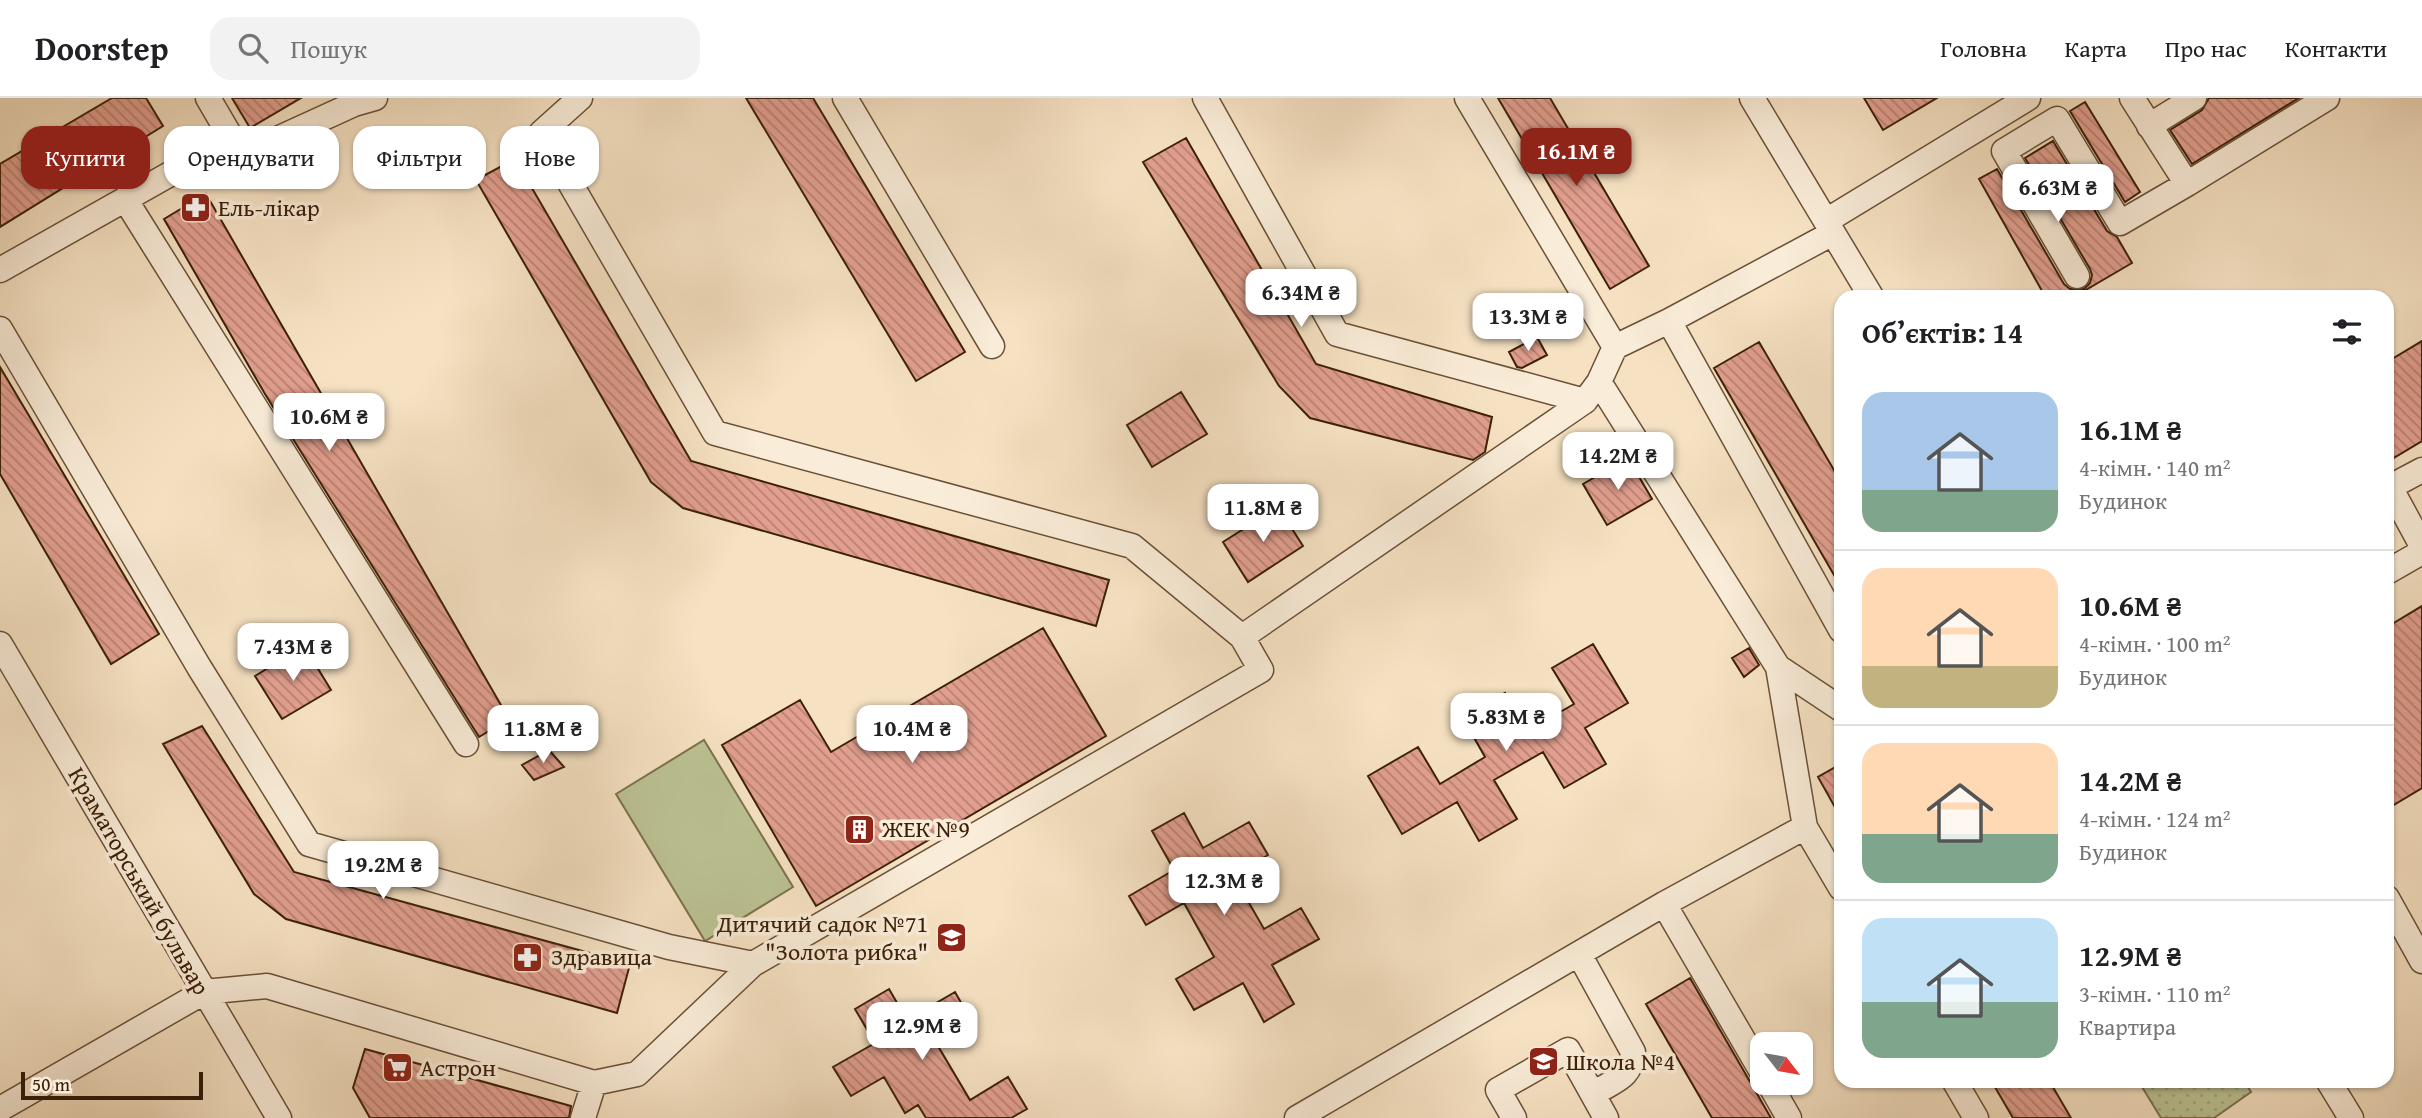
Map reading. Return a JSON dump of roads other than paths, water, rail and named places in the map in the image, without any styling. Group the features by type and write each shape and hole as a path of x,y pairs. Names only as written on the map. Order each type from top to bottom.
{"street":[{"path":"208,98 224,126"},
{"path":"306,126 375,98"},
{"path":"0,1109 205,992 267,986 594,1083 637,1074 753,964 1261,670 1242,637 1132,546 715,433 541,133 580,98"},
{"path":"845,98 992,346"},
{"path":"1205,98 1337,334 1592,391 1778,667 1834,704"},
{"path":"1466,98 1615,347"},
{"path":"1752,98 1867,290"},
{"path":"1242,637 1592,391 1615,347 1669,321 1829,227 2028,98"},
{"path":"2132,98 2187,184"},
{"path":"2149,126 2194,98"},
{"path":"2077,276 2004,151 2057,119 2120,223 2327,98"},
{"path":"0,270 164,177"},
{"path":"125,199 466,744"},
{"path":"1669,321 1834,617"},
{"path":"0,329 199,667 309,844 669,947 753,964"},
{"path":"2394,485 2422,470"},
{"path":"2394,494 2422,546"},
{"path":"2394,568 2422,552"},
{"name":"Краматорський бульвар","path":"0,644 279,1118"},
{"path":"1778,667 1805,827 1834,876"},
{"path":"1297,1118 1664,904 1805,827"},
{"path":"1664,904 1750,1051"},
{"path":"2394,911 2422,961"},
{"path":"1514,1118 1498,1090 1568,1050 1598,1099 1626,1074 1632,1064 1633,1052 1579,954"},
{"path":"583,1118 594,1083"},
{"path":"1958,1088 1976,1118"},
{"path":"2333,1088 2351,1118"},
{"path":"1776,1096 1789,1118"}],"place":[{"name":"Ель-лікар","path":"195,208"},
{"name":"ЖЕК №9","path":"859,829"},
{"name":"Дитячий садок №71 \"Золота рибка\"","path":"951,938"},
{"name":"Здравица","path":"528,957"},
{"name":"Школа №4","path":"1543,1062"},
{"name":"Астрон","path":"397,1068"}]}
